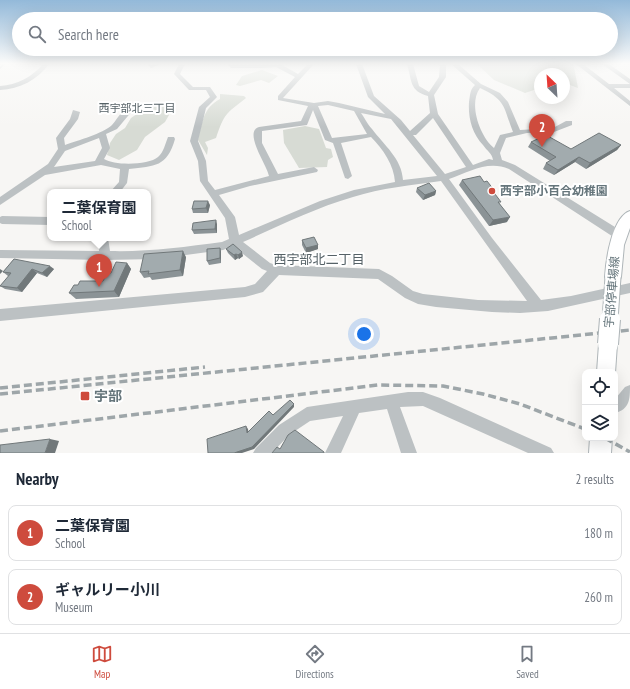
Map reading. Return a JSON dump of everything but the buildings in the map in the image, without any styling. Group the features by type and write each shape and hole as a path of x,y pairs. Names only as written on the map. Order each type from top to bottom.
{"main road":[{"name":"宇部停車場線","path":"606,369 614,261 619,234 630,216"}],"street":[{"path":"0,88 16,85"},
{"path":"189,85 191,89 208,88 214,97 203,107 194,141 202,161 204,181 230,217 234,242 266,266 276,270 379,274 386,277 403,291 414,297 435,302 488,308 562,303 608,291 630,288"},
{"path":"290,85 280,99 314,104 335,104 376,116 392,117"},
{"path":"367,85 371,97 408,134 443,178 537,305"},
{"path":"415,85 419,92 431,95"},
{"path":"439,85 431,95 434,114 471,168"},
{"path":"517,133 506,102 498,94 479,86 475,88 471,114 484,141 497,158 619,234"},
{"path":"607,86 630,86"},
{"path":"607,86 630,104"},
{"path":"0,202 51,166 62,149 114,127 134,104"},
{"path":"274,178 270,165 258,145 257,133 259,129 304,123 311,107 314,104"},
{"path":"314,104 329,140 336,141 372,135"},
{"path":"358,110 357,112 372,135 378,138 390,157 399,180 399,184"},
{"path":"62,149 60,138 74,119 76,112"},
{"path":"408,134 413,132 434,114"},
{"path":"0,254 105,256 156,255 205,249 234,242 341,197 399,184 443,178 497,158 503,137 517,133 554,130 569,123"},
{"path":"42,172 94,165 99,160 106,148 102,133"},
{"path":"99,160 111,166 125,166 158,161 165,153 171,139"},
{"path":"336,141 348,176"},
{"path":"118,189 123,183 125,166"},
{"path":"212,194 274,178 314,170"},
{"path":"1,221 47,221"},
{"path":"103,241 105,256"},
{"path":"0,314 245,292 259,288 276,270"},
{"path":"618,405 620,405 630,392"},
{"path":"261,453 284,430 307,414 391,401 423,399 546,453"},
{"path":"391,401 409,453"},
{"path":"333,453 355,406"}],"shaded area":[{"path":"506,85 534,85 534,90 525,93"},
{"path":"570,85 577,85 578,88"},
{"path":"220,94 244,96 246,98 226,115 216,138 205,142 208,148 207,155 198,140 204,116 210,107 220,99"},
{"path":"160,104 166,106 169,115 165,122 145,137 137,150 119,160 107,155 110,143 116,134 125,128 131,118 150,105"},
{"path":"305,126 319,129 326,148 331,149 333,157 328,160 327,167 299,168 284,143 283,130"}],"railway":[{"path":"0,394 630,330"},
{"path":"0,388 205,367"},
{"path":"0,431 378,385 443,386 483,394 520,404 582,428"},
{"path":"610,441 630,452"}],"place":[{"name":"ギャルリー小川","path":"542,147"},
{"name":"西宇部小百合幼稚園","path":"492,191"},
{"name":"二葉保育園","path":"99,287"},
{"name":"宇部","path":"85,396"}],"district":[{"name":"西宇部北三丁目","path":"137,108"},
{"name":"西宇部北二丁目","path":"319,259"}]}
